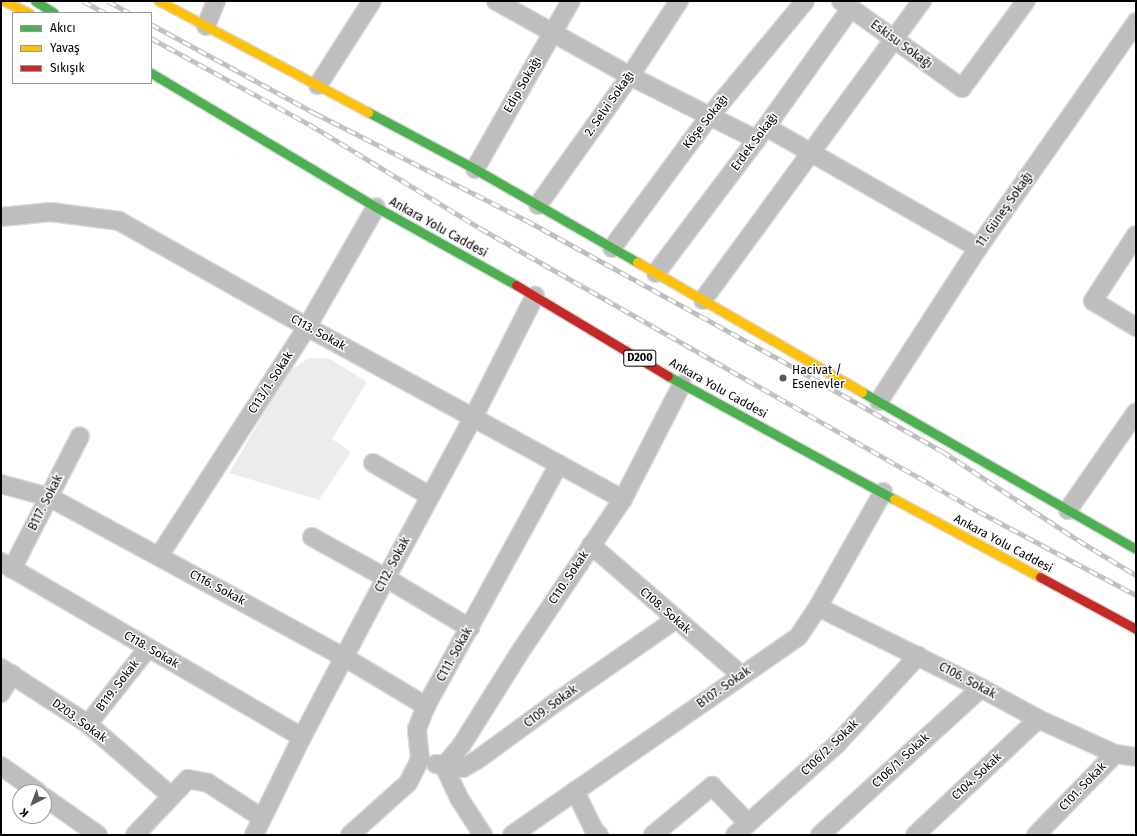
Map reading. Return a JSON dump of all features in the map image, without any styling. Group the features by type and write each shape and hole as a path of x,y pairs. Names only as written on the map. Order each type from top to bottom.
{"highway":[{"path":"4,1 27,12"},
{"path":"35,1 52,12"},
{"path":"159,1 474,169 1136,549"},
{"name":"Ankara Yolu Caddesi","path":"152,74 376,207 535,296 682,384 1136,629"}],"street":[{"path":"206,26 216,1"},
{"path":"318,85 372,1"},
{"path":"496,1 630,76 708,117 762,133 811,153 978,248"},
{"name":"Edip Sokağı","path":"474,169 571,1"},
{"name":"2. Selvi Sokağı","path":"538,205 630,76 679,1"},
{"name":"Köşe Sokağı","path":"612,248 708,117 805,1"},
{"path":"703,300 922,1"},
{"name":"Eskisu Sokağı","path":"846,5 962,88 1026,1"},
{"name":"Erdek Sokağı","path":"656,273 762,133 846,5"},
{"name":"11. Güneş Sokağı","path":"878,401 978,248 1136,22"},
{"name":"C113/1. Sokak","path":"159,556 307,327 376,207"},
{"name":"C113. Sokak","path":"1,218 51,212 119,220 307,327 623,499"},
{"path":"1136,236 1093,302 1136,327"},
{"name":"C112. Sokak","path":"254,835 344,656 473,418 535,296"},
{"name":"C110. Sokak","path":"444,766 461,746 518,655 623,499 682,384"},
{"path":"1068,510 1136,412"},
{"name":"B117. Sokak","path":"7,566 49,497 80,436"},
{"path":"373,463 430,496"},
{"name":"C111. Sokak","path":"420,759 417,729 426,706 559,464"},
{"name":"C116. Sokak","path":"1,484 49,497 344,656 426,706"},
{"name":"B107. Sokak","path":"512,835 668,728 741,675 798,637 818,607 883,492"},
{"path":"312,537 386,578 470,628"},
{"name":"C108. Sokak","path":"591,545 741,675"},
{"name":"C118. Sokak","path":"7,566 302,737"},
{"name":"C106. Sokak","path":"818,607 981,688 1038,720 1115,754"},
{"name":"C109. Sokak","path":"420,759 444,766 463,768 478,760 555,703 676,620"},
{"name":"B119. Sokak","path":"88,724 148,648"},
{"name":"C106/2. Sokak","path":"742,829 837,744 918,656"},
{"path":"1,693 7,671"},
{"name":"D203. Sokak","path":"7,671 88,724 171,796"},
{"name":"C106/1. Sokak","path":"820,835 981,688"},
{"name":"C104. Sokak","path":"915,835 1038,720"},
{"name":"C101. Sokak","path":"1036,835 1115,754 1136,756"},
{"path":"350,835 408,783 420,759"},
{"path":"1,766 27,784"},
{"path":"444,766 477,832"},
{"path":"135,835 188,779 208,783 262,818"},
{"path":"653,835 712,786 742,829"},
{"path":"575,791 594,830 599,835"},
{"path":"52,802 98,835"}],"shaded area":[{"path":"309,358 328,358 367,382 332,439 351,452 319,500 229,473 289,371"}],"railway":[{"path":"83,1 104,12"},
{"path":"108,1 128,12"},
{"path":"152,25 315,113 526,220 795,368 942,451 1078,540 1136,575"},
{"path":"152,39 309,124 480,228 978,511 1136,595"}],"traffic: fast":[{"path":"35,1 52,12"},
{"path":"152,74 376,207 516,285"},
{"path":"368,112 475,169 637,262"},
{"path":"668,376 894,499"},
{"path":"862,392 1136,549"}],"traffic: slow":[{"path":"4,1 27,12"},
{"path":"159,1 368,112"},
{"path":"637,262 862,392"},
{"path":"894,499 1040,577"}],"traffic: jam":[{"path":"516,285 668,376"},
{"path":"1040,577 1136,629"}],"place":[{"name":"Hacivat / Esenevler","path":"783,378"}]}
